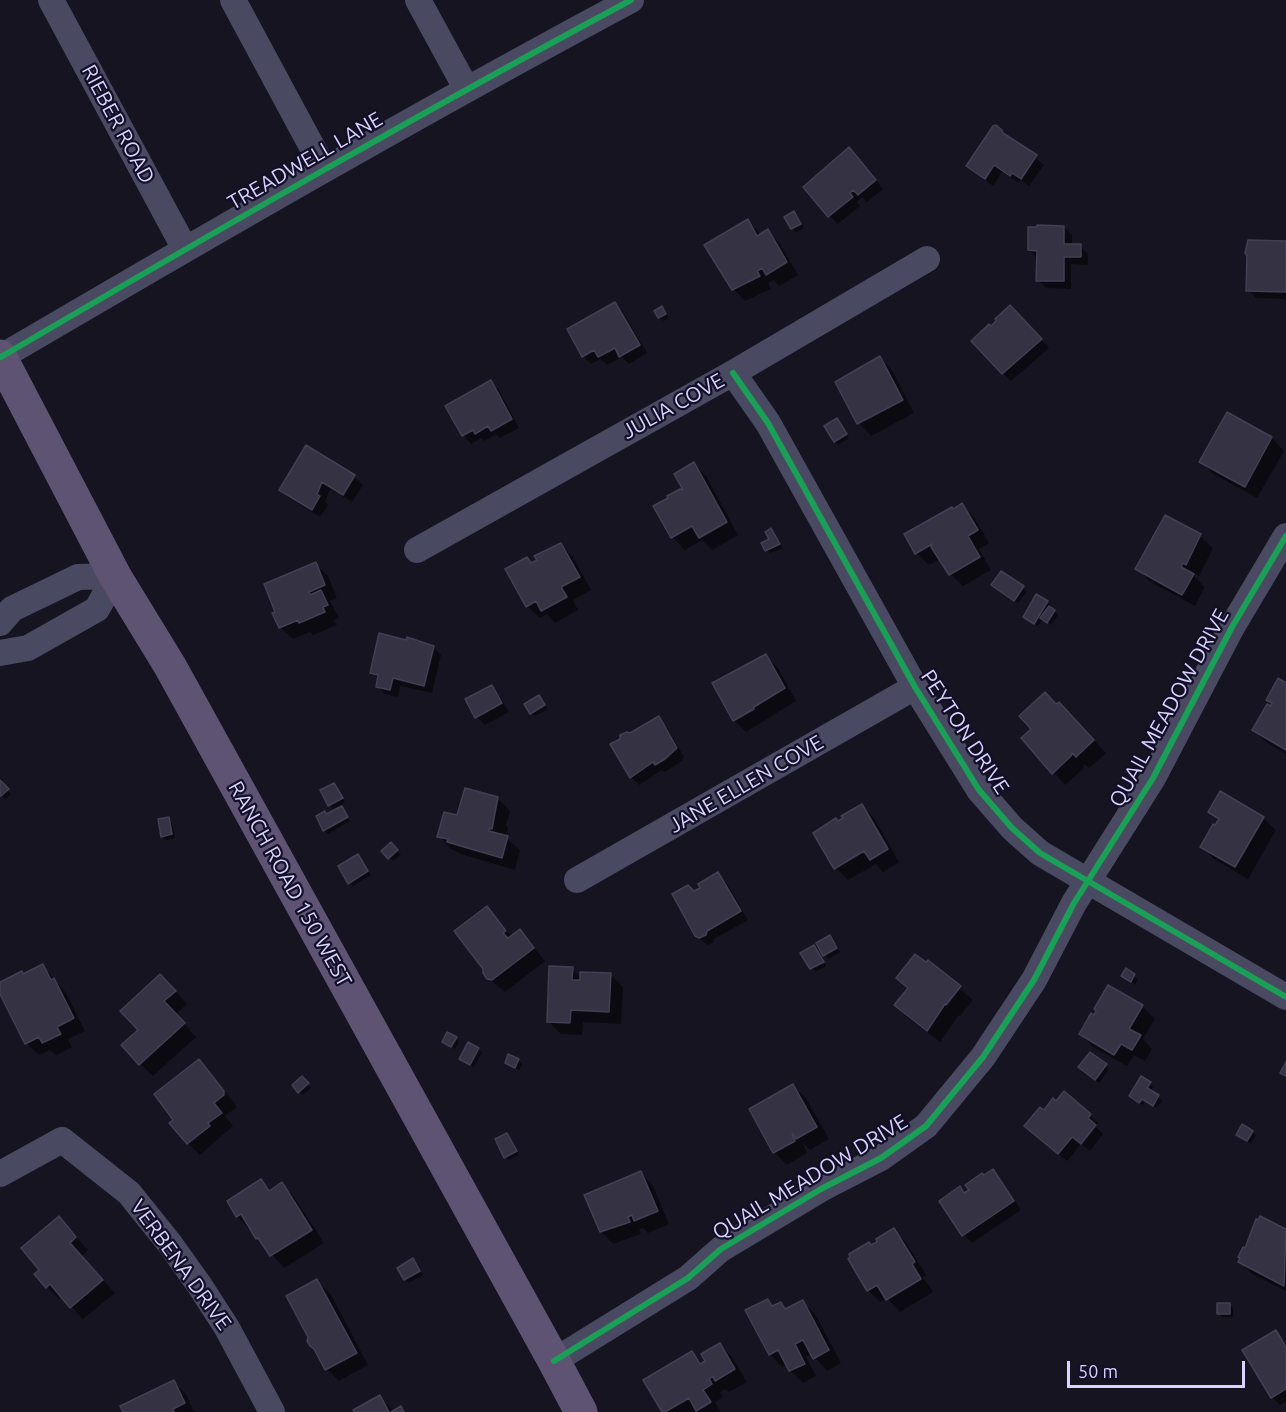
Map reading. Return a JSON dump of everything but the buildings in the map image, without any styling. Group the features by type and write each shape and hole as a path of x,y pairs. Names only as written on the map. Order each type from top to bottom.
{"main road":[{"name":"RANCH ROAD 150 WEST","path":"0,356 115,576 170,666 581,1412"}],"street":[{"name":"RIEBER ROAD","path":"51,0 185,249"},
{"path":"233,0 324,169"},
{"path":"418,0 466,88"},
{"name":"TREADWELL LANE","path":"0,356 466,88 630,0"},
{"name":"JULIA COVE","path":"417,550 733,373 927,259"},
{"name":"PEYTON DRIVE","path":"733,373 768,423 915,687 979,790 1012,828 1040,853 1286,997"},
{"name":"QUAIL MEADOW DRIVE","path":"554,1360 688,1278 721,1249 821,1190 881,1158 926,1126 983,1057 1034,980 1074,903 1153,778 1232,627 1286,536"},
{"path":"0,622 12,609 78,577 115,576"},
{"path":"0,653 28,648 97,609 115,576"},
{"name":"JANE ELLEN COVE","path":"577,880 915,687"},
{"name":"VERBENA DRIVE","path":"0,1174 62,1140 129,1193 200,1286 227,1328 272,1412"}],"cycle path":[{"path":"1,357 314,176 631,0"},
{"path":"733,373 768,423 915,687 979,790 1012,828 1040,853 1286,997"},
{"path":"554,1361 688,1278 721,1249 821,1189 881,1158 926,1126 983,1057 1034,980 1074,903 1153,778 1232,627 1286,536"}]}
